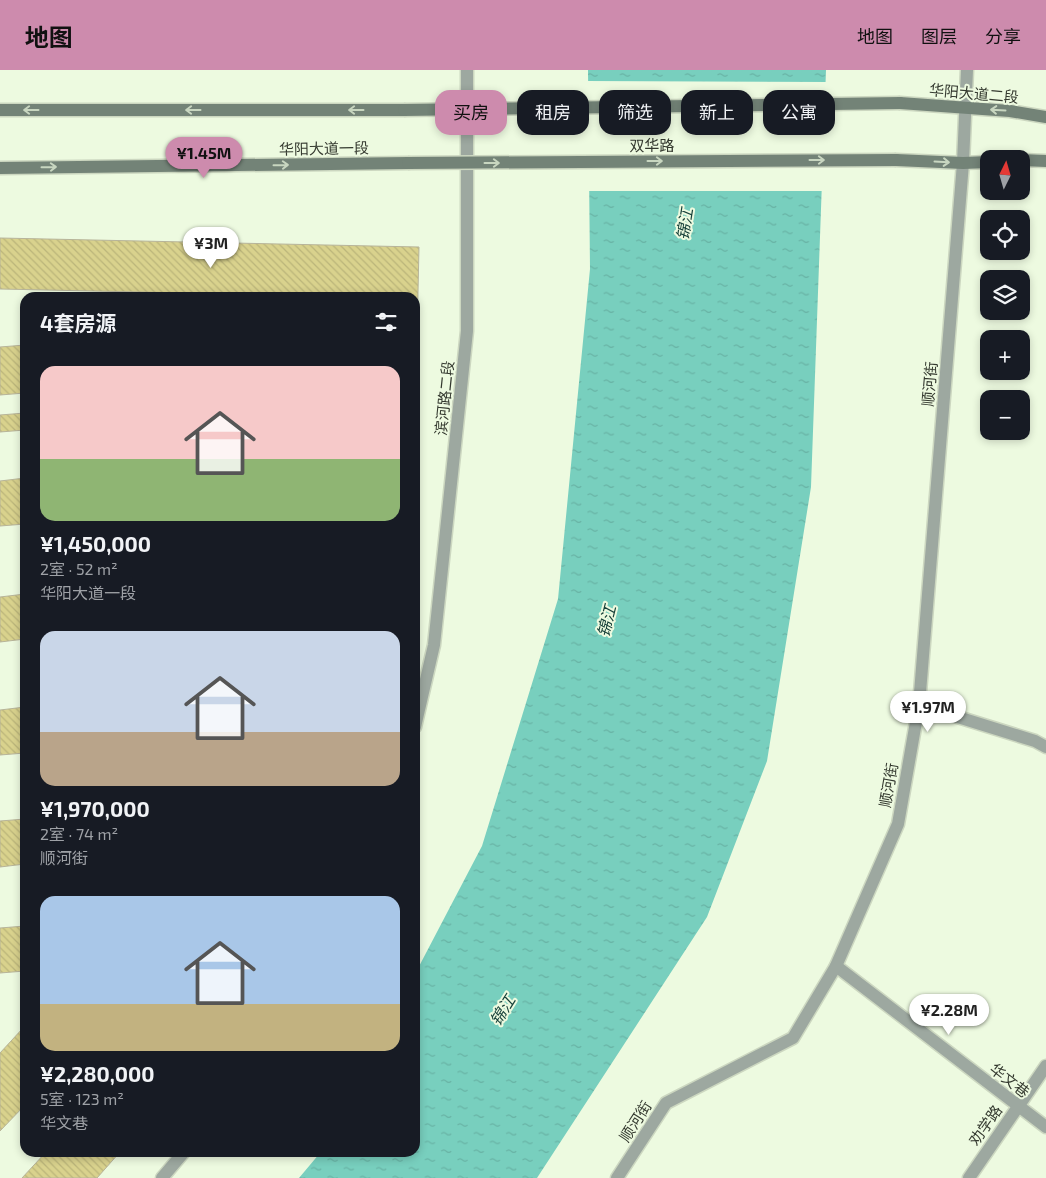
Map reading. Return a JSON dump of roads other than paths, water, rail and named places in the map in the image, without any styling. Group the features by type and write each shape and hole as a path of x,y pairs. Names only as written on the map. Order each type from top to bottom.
{"main road":[{"name":"华阳大道二段","path":"0,110 404,110 900,103 1010,111 1046,117"},
{"name":"双华路","path":"408,163 896,160 963,163"},
{"path":"1030,160 1046,161"},
{"path":"963,163 980,162"},
{"name":"华阳大道一段","path":"0,168 408,163"}],"street":[{"name":"滨河路二段","path":"420,705 434,645 467,331 467,70"},
{"name":"顺河街","path":"617,1178 666,1103 793,1038 836,966 898,824 919,705 963,163 967,109 967,70"},
{"path":"919,705 1035,741 1046,747"},
{"name":"华文巷","path":"836,966 1046,1128"},
{"name":"劝学路","path":"969,1178 1046,1066"},
{"path":"162,1178 180,1157"}],"water":[{"name":"锦江","path":"588,70 826,70 825,90 763,90 763,135 824,135 811,487 767,761 707,917 537,1178 299,1178 317,1157 420,1157 420,964 482,846 558,599 590,269"}]}
